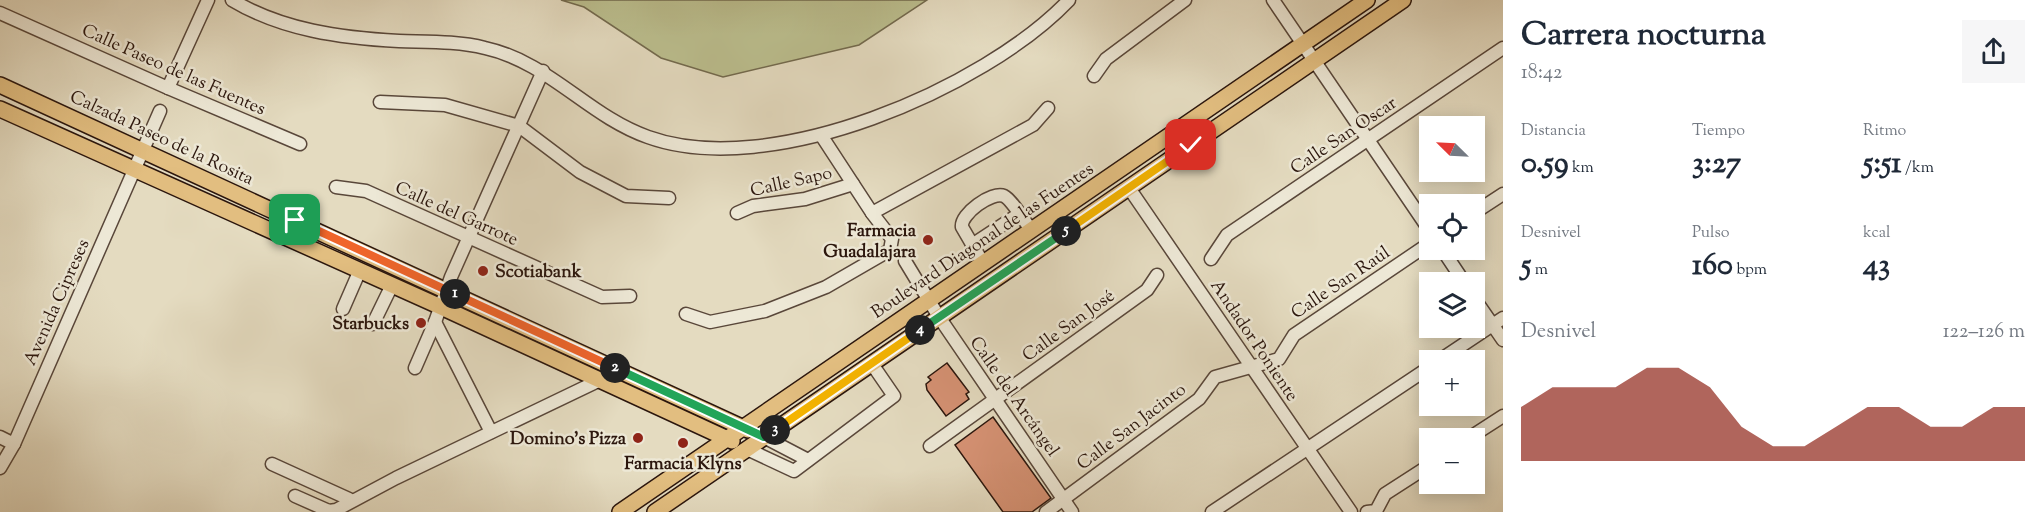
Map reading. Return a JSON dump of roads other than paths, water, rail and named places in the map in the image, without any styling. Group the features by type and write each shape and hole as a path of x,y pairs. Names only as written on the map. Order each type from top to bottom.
{"main road":[{"name":"Boulevard Diagonal de las Fuentes","path":"620,512 1367,0"},
{"path":"655,512 1403,0"},
{"name":"Calzada Paseo de la Rosita","path":"0,85 764,437"},
{"path":"0,109 360,270 747,449"}],"street":[{"path":"168,88 208,0"},
{"path":"232,0 266,18 298,27 372,39 455,43 486,48 517,58 543,71 624,128 674,145 708,149 755,146 821,135 882,114 948,86 991,62 1030,36 1070,0"},
{"path":"1094,76 1106,59 1185,0"},
{"path":"1273,0 1419,215"},
{"name":"Calle Paseo de las Fuentes","path":"0,12 168,88 300,144"},
{"name":"Calle San Oscar","path":"1211,259 1227,236 1503,48"},
{"path":"415,368 446,290 543,71"},
{"path":"380,102 445,105 519,126 580,172 617,192 626,196 669,198"},
{"path":"872,213 1033,125 1048,108"},
{"name":"Avenida Cipreses","path":"0,468 14,444 160,111"},
{"path":"686,314 710,322 765,311 826,287 890,250 892,239 872,213 821,135"},
{"name":"Calle Sapo","path":"737,213 753,206 805,199 853,184"},
{"name":"Calle del Garrote","path":"336,187 366,191 602,297 630,296"},
{"name":"Andador Poniente","path":"1129,188 1351,512"},
{"path":"1485,206 1503,194"},
{"path":"983,263 962,227 961,222 967,212 994,196 1000,195 1007,198 1031,230"},
{"path":"972,245 1019,213"},
{"name":"Calle San Raúl","path":"1252,367 1279,359 1294,335 1419,250"},
{"name":"Calle del Arcángel","path":"905,261 939,317 1072,512"},
{"path":"343,309 360,270"},
{"name":"Calle San José","path":"930,446 1147,290 1157,275"},
{"path":"374,324 392,285"},
{"path":"1485,309 1498,321 1503,340"},
{"path":"1455,350 1498,321"},
{"path":"435,322 491,432"},
{"path":"747,449 794,471 894,396 872,364"},
{"name":"Calle San Jacinto","path":"1046,512 1199,399 1215,377 1252,367"},
{"path":"1212,512 1419,374"},
{"path":"295,496 328,511 336,510 396,478 598,381"},
{"path":"1484,428 1503,416"},
{"path":"0,437 14,444"},
{"path":"764,437 808,460"},
{"path":"272,464 349,499"},
{"path":"1371,511 1385,494 1419,472"}],"place":[{"name":"Farmacia Guadalajara","path":"928,240"},
{"name":"Scotiabank","path":"483,271"},
{"name":"Starbucks","path":"421,323"},
{"name":"Domino's Pizza","path":"638,438"},
{"name":"Farmacia Klyns","path":"683,443"}]}
